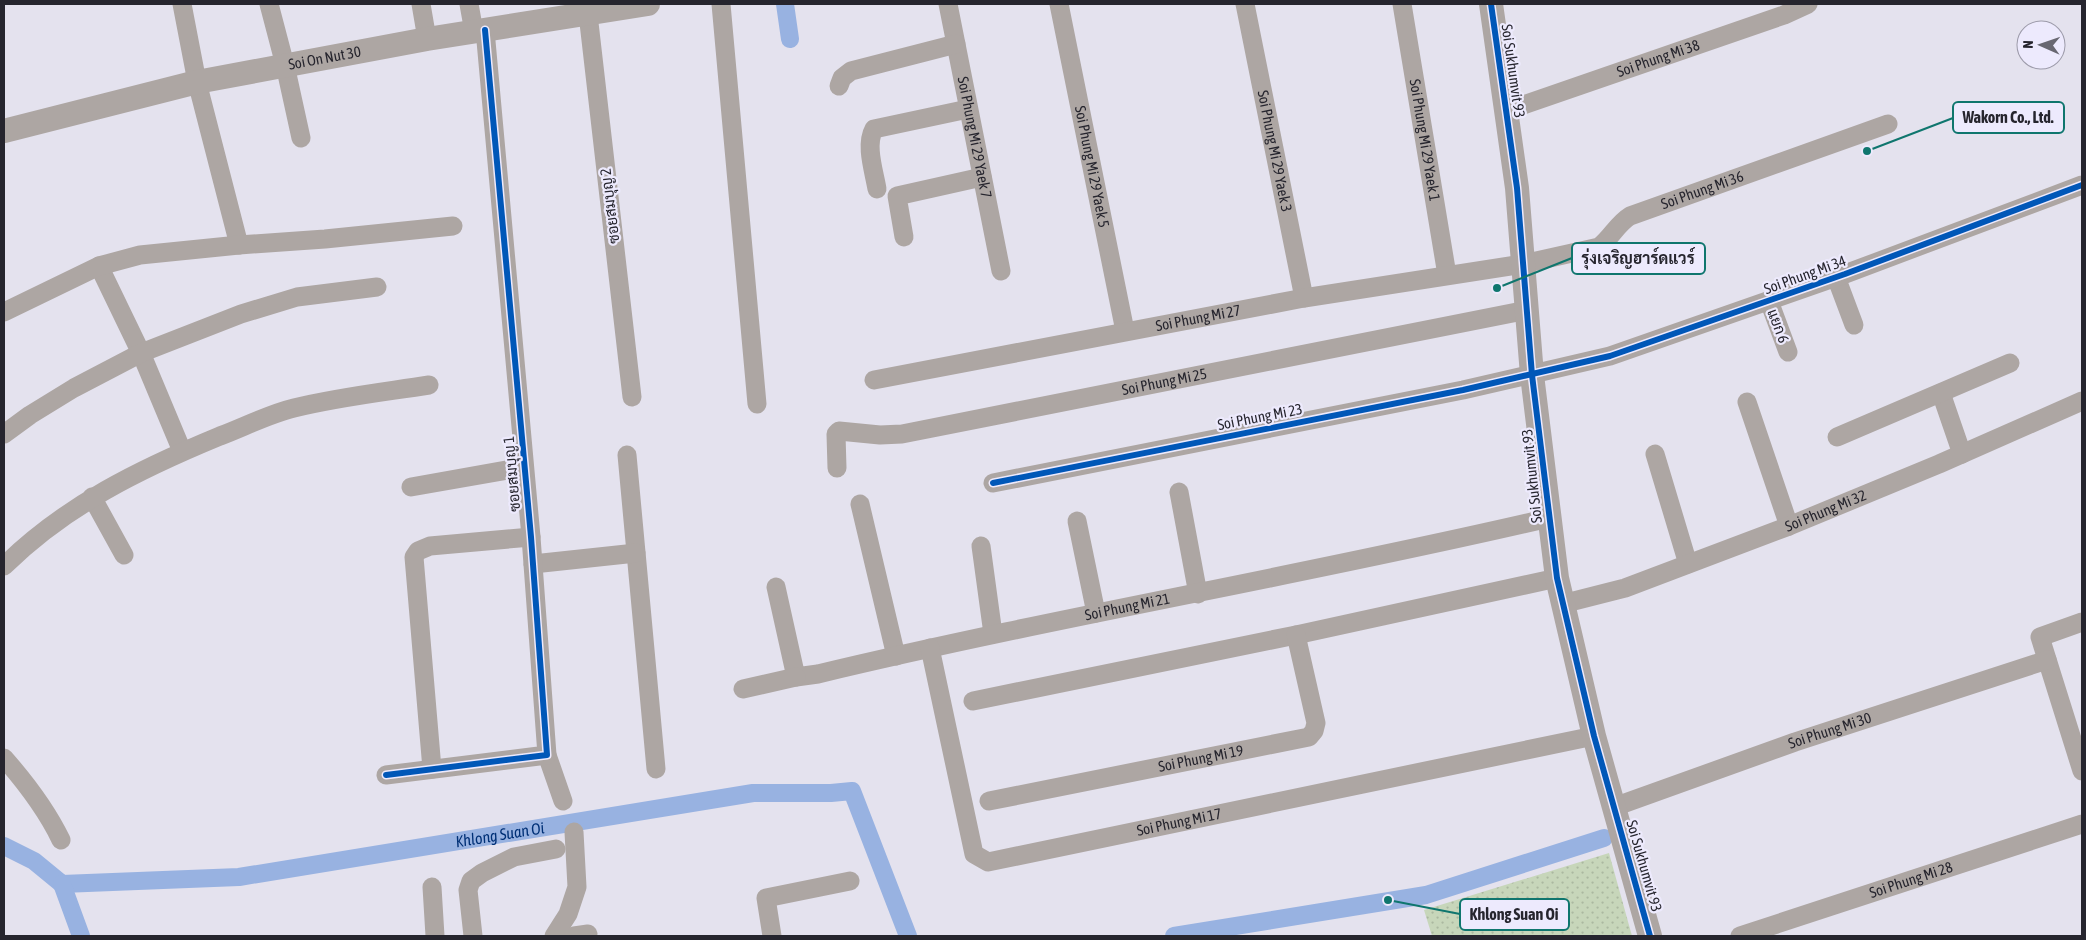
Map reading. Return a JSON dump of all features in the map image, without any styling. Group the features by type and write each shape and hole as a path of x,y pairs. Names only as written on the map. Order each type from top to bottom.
{"street":[{"path":"182,4 197,82 239,245"},
{"path":"269,4 286,65 301,138"},
{"path":"421,4 427,39"},
{"name":"ซอยสมบุญ 1","path":"469,4 479,31 524,467 531,537 546,755 563,801"},
{"name":"Soi On Nut 30","path":"4,131 197,82 427,39 644,4"},
{"path":"721,4 757,404"},
{"name":"Soi Phung Mi 29 Yaek 7","path":"948,4 1000,271"},
{"name":"Soi Phung Mi 29 Yaek 5","path":"1059,4 1125,331"},
{"name":"Soi Phung Mi 29 Yaek 3","path":"1245,4 1304,298"},
{"name":"Soi Phung Mi 29 Yaek 1","path":"1402,4 1447,275"},
{"name":"Soi Sukhumvit 93","path":"1491,4 1517,188 1532,375 1557,578 1594,736 1650,936"},
{"name":"Soi Phung Mi 38","path":"1506,111 1784,15 1802,5"},
{"name":"ซอยสมบุญ 2","path":"588,14 632,397"},
{"path":"839,86 842,78 851,71 956,44"},
{"path":"877,189 871,150 871,134 874,129 968,109"},
{"name":"Soi Phung Mi 36","path":"1523,264 1599,247 1608,240 1622,221 1630,216 1888,124"},
{"path":"904,237 897,196 982,177"},
{"name":"Soi Phung Mi 34","path":"1532,375 1633,349 1836,277 2082,186"},
{"path":"4,312 99,266 140,255 453,226"},
{"name":"Soi Phung Mi 27","path":"874,380 1304,298 1523,264"},
{"path":"99,266 141,353 182,451"},
{"path":"1836,277 1854,325"},
{"path":"4,434 30,415 74,388 141,353 241,314 297,297 377,287"},
{"name":"แยก 6","path":"1769,301 1788,352"},
{"name":"Soi Phung Mi 25","path":"837,468 835,439 839,431 880,435 902,434 1527,310"},
{"path":"1837,437 2010,363"},
{"name":"Soi Phung Mi 23","path":"993,483 1532,375"},
{"path":"4,566 29,541 75,507 139,471 182,451 294,408 429,385"},
{"path":"1941,393 1962,454"},
{"name":"Soi Phung Mi 32","path":"1562,604 1625,588 1789,526 1962,454 2082,401"},
{"path":"1747,402 1789,526"},
{"path":"1655,454 1688,564"},
{"path":"627,455 656,769"},
{"path":"411,486 524,467"},
{"path":"1179,492 1198,594"},
{"path":"92,498 124,554"},
{"path":"860,504 896,656"},
{"name":"Soi Phung Mi 21","path":"743,689 993,634 1198,594 1549,518"},
{"path":"1077,521 1096,613"},
{"path":"432,770 414,557 418,551 430,546 531,537"},
{"path":"981,546 993,634"},
{"path":"533,564 636,553"},
{"path":"973,701 1296,635 1557,578"},
{"path":"776,587 796,677"},
{"path":"2082,622 2040,637 2078,745 2082,771"},
{"name":"Soi Phung Mi 19","path":"989,802 1309,737 1314,731 1316,723 1296,635"},
{"name":"Soi Phung Mi 17","path":"930,648 974,854 988,862 1594,736"},
{"name":"Soi Phung Mi 30","path":"1614,806 1795,742 2047,660"},
{"path":"386,775 546,755"},
{"path":"4,758 18,774 54,825 61,840"},
{"name":"Soi Phung Mi 28","path":"1740,936 2082,824"},
{"path":"554,936 568,914 576,887 574,832"},
{"path":"473,936 468,890 471,881 514,856 556,849"},
{"path":"772,936 766,898 850,881"},
{"path":"432,887 435,936"}],"green space":[{"path":"1609,853 1632,936 1432,936 1424,910"}],"waterway":[{"path":"785,4 790,39"},
{"name":"Khlong Suan Oi","path":"4,846 34,861 62,884 239,877 753,793 831,793 852,791 908,936"},
{"name":"Khlong Suan Oi","path":"1174,936 1426,895 1604,838"},
{"path":"62,884 81,936"}],"cycle path":[{"path":"1491,4 1517,188 1532,375 1557,578 1594,736 1650,936"},
{"path":"386,775 547,755 531,537 485,30"},
{"path":"993,483 1463,390 1610,356 1845,274 2082,185"}],"place":[{"name":"Wakorn Co., Ltd.","path":"1867,151"},
{"name":"รุ่งเจริญฮาร์ดแวร์","path":"1497,288"},
{"name":"Khlong Suan Oi","path":"1388,900"}]}
